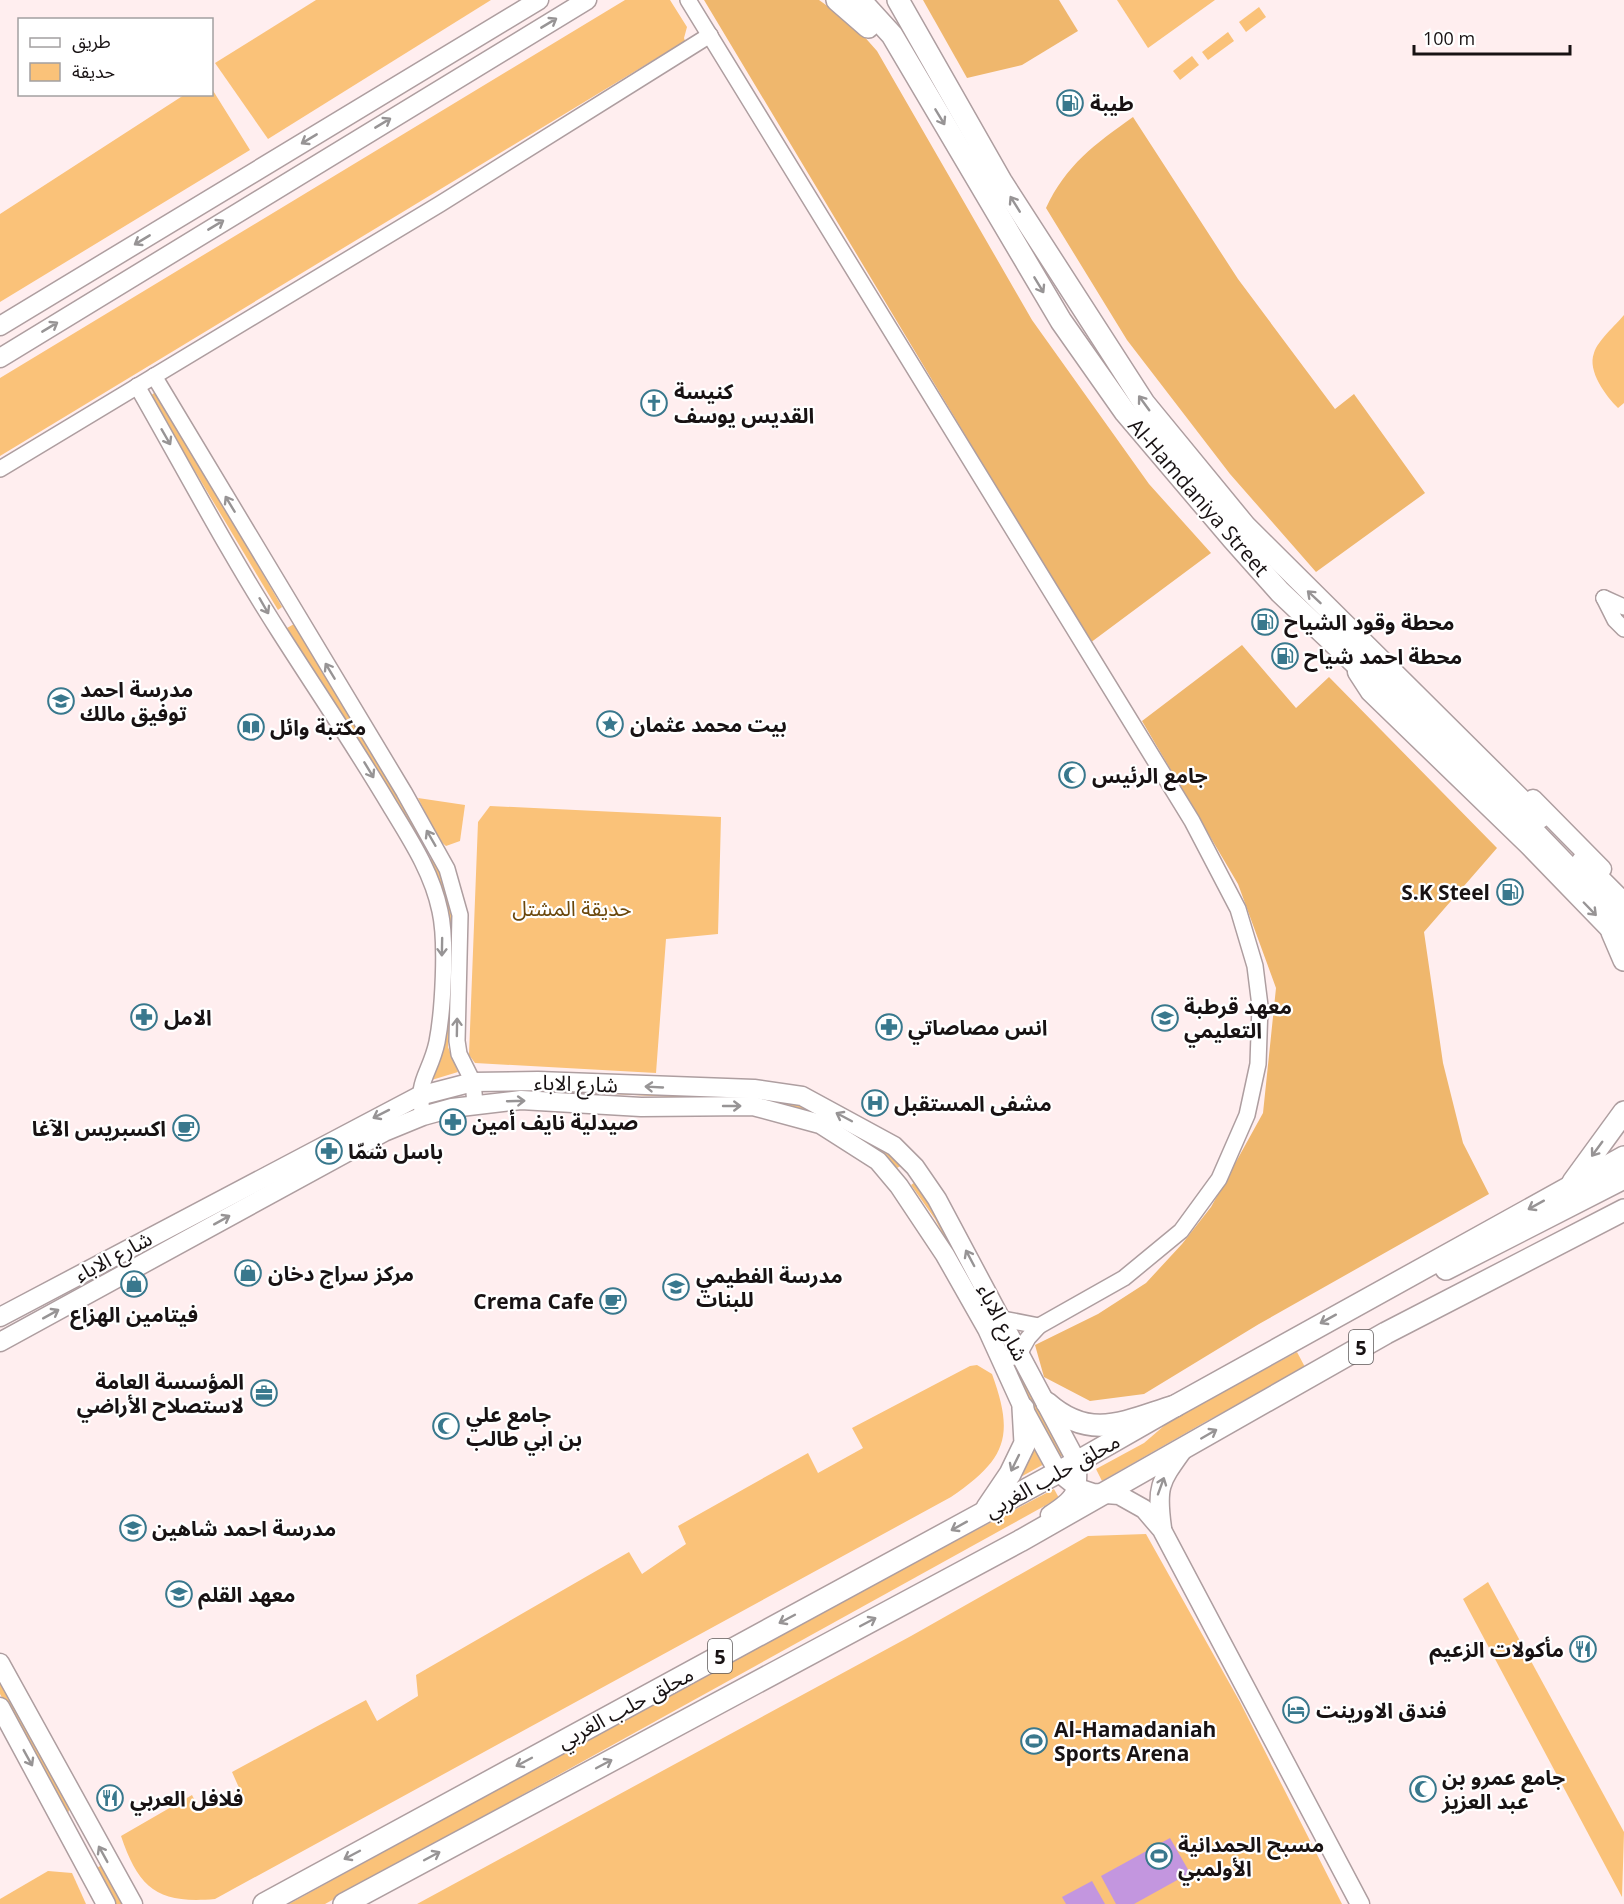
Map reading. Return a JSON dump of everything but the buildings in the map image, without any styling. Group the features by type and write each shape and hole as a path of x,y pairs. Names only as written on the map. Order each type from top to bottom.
{"highway":[{"path":"837,0 855,14 890,54 925,72 927,30 912,0"},
{"name":"Al-Hamdaniya Street","path":"860,0 925,72"},
{"name":"Al-Hamdaniya Street","path":"898,0 925,72 1061,321 1125,412 1273,584 1356,649 1623,894"},
{"name":"Al-Hamdaniya Street","path":"1356,649 1538,836 1620,934"},
{"path":"1620,934 1624,960"},
{"path":"1570,1187 1624,1112"},
{"name":"5","path":"1175,1406 1624,1157"},
{"name":"5","path":"1354,1305 1463,1262 1624,1178"},
{"name":"5","path":"1386,1333 1469,1277 1624,1192"},
{"name":"5","path":"1104,1494 1386,1333 1624,1210"},
{"path":"1047,1403 1063,1418 1088,1426 1113,1425 1175,1406"},
{"name":"محلق حلب الغربي","path":"273,1899 1077,1462 1175,1406"},
{"path":"984,1512 1010,1474 1025,1443 1023,1408"},
{"name":"محلق حلب الغربي","path":"348,1902 1104,1494"}],"main road":[{"path":"0,326 539,0"},
{"path":"0,358 587,0"},
{"path":"458,49 454,57 456,64 463,70 471,70"},
{"path":"427,69 439,75 441,82 439,89"},
{"name":"شارع الاباء","path":"0,1317 419,1096 473,1082 538,1081 754,1089 802,1096 874,1133 894,1146 915,1167 937,1199 1003,1319 1077,1462"},
{"name":"شارع الاباء","path":"0,1342 373,1138 423,1116 475,1104 521,1100 641,1107 753,1106 820,1124 878,1161 899,1186 945,1255 987,1329 1023,1408 1058,1472"},
{"path":"1162,1530 1157,1497 1165,1476 1185,1448"},
{"path":"1039,1530 1041,1520 1066,1505 1078,1488 1077,1462"},
{"path":"1058,1472 1078,1488 1119,1495 1144,1509 1162,1530 1360,1904"},
{"path":"0,1663 103,1854 133,1904"},
{"path":"0,1707 106,1904"},
{"path":"259,1904 273,1899"}],"street":[{"path":"688,0 1192,821 1232,895 1252,951 1260,1006 1258,1064 1247,1115 1219,1179 1181,1231 1132,1272 1040,1326 1028,1338 1020,1353 1012,1359 1002,1360"},
{"path":"0,470 440,204 710,35"},
{"path":"154,376 404,792 447,869 460,915 457,1041 459,1054 473,1082 475,1104"},
{"path":"137,386 279,631 422,859 435,892 441,914 443,943 440,1010 437,1041 419,1096 423,1116"},
{"path":"1624,607 1604,598 1615,620 1624,629"},
{"path":"987,1329 993,1322 1003,1319 1040,1326"}],"green space":[{"path":"316,0 491,0 268,139 215,63"},
{"path":"625,0 670,0 687,27 685,41 0,456 0,378"},
{"path":"1117,0 1215,0 1148,48"},
{"path":"1259,7 1266,17 1246,32 1239,22"},
{"path":"1228,32 1234,41 1208,60 1202,52"},
{"path":"1192,56 1199,65 1180,80 1173,71"},
{"path":"213,91 250,150 0,302 0,214 182,96 213,96"},
{"path":"1624,315 1624,403 1618,408 1599,383 1593,368 1593,360 1599,343"},
{"path":"157,391 282,607 278,610 150,396"},
{"path":"294,624 423,840 417,844 287,628"},
{"path":"418,798 465,805 460,841 446,846 439,840"},
{"name":"حديقة المشتل","path":"490,806 721,817 718,934 666,939 656,1073 475,1063 469,1055 478,822"},
{"path":"436,856 449,893 455,929 448,1047 458,1072 425,1082 446,944 429,860"},
{"path":"504,1083 790,1101 857,1129 904,1164 897,1168 869,1145 754,1101 534,1090 485,1092 480,1088"},
{"path":"918,1180 991,1311 985,1315 935,1219 911,1185"},
{"path":"1297,1352 1306,1369 1205,1422 1102,1481 1096,1469 1144,1443 1172,1419"},
{"path":"1018,1362 1067,1453 1058,1458 1011,1367"},
{"path":"977,1365 992,1374 1003,1414 1004,1431 1001,1445 984,1471 951,1497 215,1899 179,1899 165,1895 153,1889 135,1869 121,1836 192,1795 201,1813 240,1790 232,1772 366,1700 377,1721 418,1696 416,1675 629,1552 642,1574 686,1544 678,1526 808,1453 818,1473 863,1448 852,1428 970,1366"},
{"path":"1034,1441 1046,1463 1017,1479"},
{"path":"1054,1489 1059,1498 325,1904 289,1904 806,1620"},
{"path":"1146,1534 1240,1702 1342,1904 417,1904 911,1636 1088,1536"},
{"path":"1488,1582 1624,1832 1622,1897 1463,1599"},
{"path":"0,1678 70,1807 68,1813 63,1811 0,1694"},
{"path":"102,1865 124,1904 115,1904 95,1869"},
{"path":"48,1871 72,1873 86,1904 0,1904 0,1899"}],"shaded area":[{"path":"704,0 819,0 854,25 877,51 1032,320 1149,484 1211,553 1090,643"},
{"path":"923,0 1059,0 1078,31 1022,65 967,78"},
{"path":"1133,117 1238,279 1335,409 1354,394 1425,493 1316,572 1230,474 1127,340 1046,208 1072,167 1094,146"},
{"path":"1242,645 1296,708 1329,677 1497,848 1424,932 1443,1063 1463,1143 1489,1194 1259,1324 1144,1394 1090,1401 1044,1377 1035,1345 1098,1314 1146,1283 1182,1244 1211,1207 1263,1113 1276,988 1238,884 1142,721"},
{"name":"مسبح الحمدانية الأولمبي","path":"1170,1838 1190,1873 1134,1904 1116,1904 1101,1876"},
{"path":"1092,1881 1105,1904 1066,1904 1062,1897"}],"place":[{"name":"طيبة","path":"1070,103"},
{"name":"كنيسة القديس يوسف","path":"654,403"},
{"name":"محطة وقود الشياح","path":"1265,622"},
{"name":"محطة احمد شياح","path":"1285,656"},
{"name":"مدرسة احمد توفيق مالك","path":"61,701"},
{"name":"بيت محمد عثمان","path":"610,724"},
{"name":"مكتبة وائل","path":"251,727"},
{"name":"جامع الرئيس","path":"1072,775"},
{"name":"S.K Steel","path":"1510,892"},
{"name":"الامل","path":"144,1017"},
{"name":"معهد قرطبة التعليمي","path":"1165,1018"},
{"name":"انس مصاصاتي","path":"889,1027"},
{"name":"مشفى المستقبل","path":"875,1103"},
{"name":"صيدلية نايف أمين","path":"453,1122"},
{"name":"اكسبريس الآغا","path":"186,1128"},
{"name":"باسل شمّا","path":"329,1151"},
{"name":"مركز سراج دخان","path":"248,1273"},
{"name":"فيتامين الهزاع","path":"134,1284"},
{"name":"مدرسة الفطيمي للبنات","path":"676,1287"},
{"name":"Crema Cafe","path":"613,1301"},
{"name":"المؤسسة العامة لاستصلاح الأراضي","path":"264,1393"},
{"name":"جامع علي بن ابي طالب","path":"446,1426"},
{"name":"مدرسة احمد شاهين","path":"133,1528"},
{"name":"معهد القلم","path":"179,1594"},
{"name":"مأكولات الزعيم","path":"1583,1649"},
{"name":"فندق الاورينت","path":"1296,1710"},
{"name":"Al-Hamadaniah Sports Arena","path":"1034,1741"},
{"name":"جامع عمرو بن عبد العزيز","path":"1423,1789"},
{"name":"فلافل العربي","path":"110,1798"},
{"name":"مسبح الحمدانية الأولمبي","path":"1159,1856"}]}
